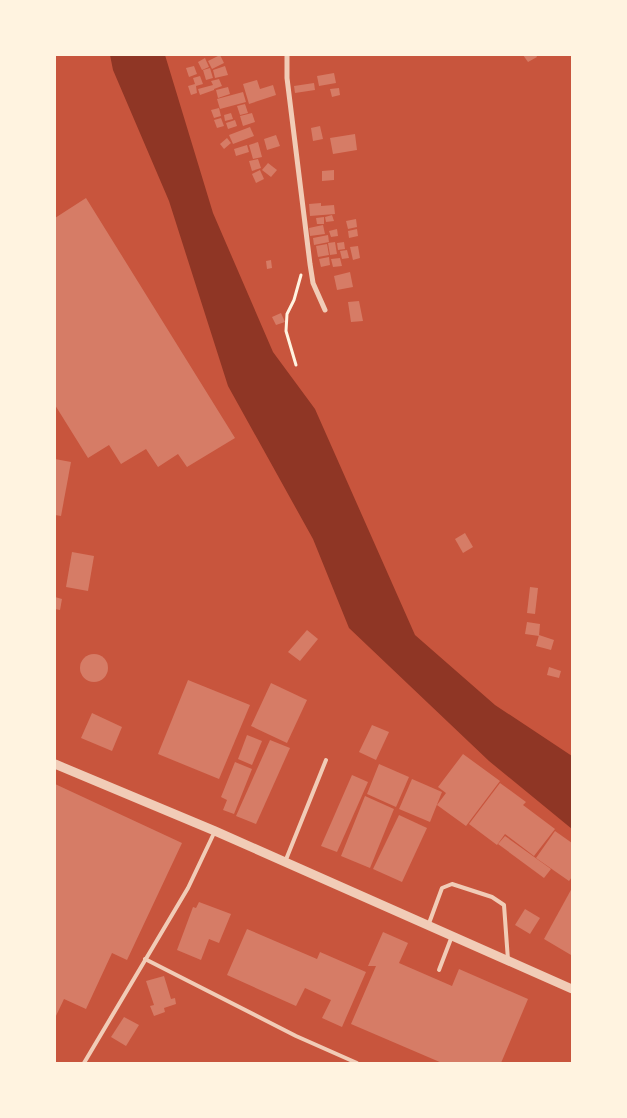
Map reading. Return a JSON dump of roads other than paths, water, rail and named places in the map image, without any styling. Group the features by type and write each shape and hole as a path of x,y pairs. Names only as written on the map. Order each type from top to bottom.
{"street":[{"path":"286,55 286,78 308,251 314,283 325,310"},
{"path":"55,764 215,831 572,989"}],"lane":[{"path":"285,862 326,760"},
{"path":"84,1063 188,888 215,831"},
{"path":"428,926 442,888 452,884 492,897 504,905 508,960"},
{"path":"440,970 452,936"},
{"path":"145,960 296,1036 358,1063"}]}
